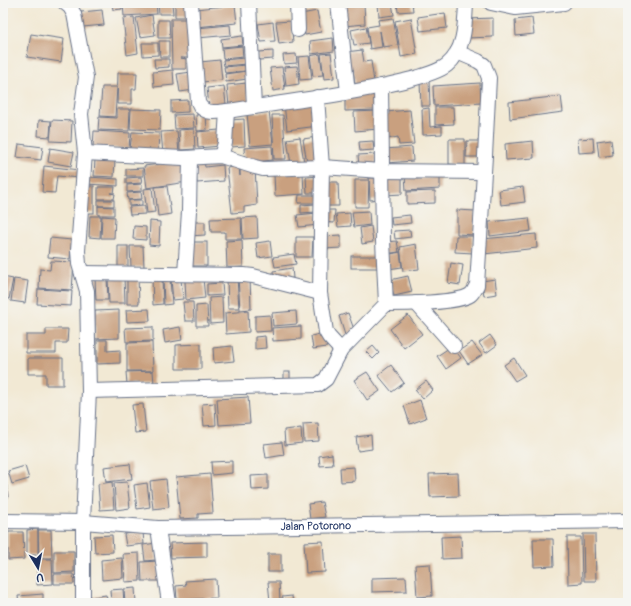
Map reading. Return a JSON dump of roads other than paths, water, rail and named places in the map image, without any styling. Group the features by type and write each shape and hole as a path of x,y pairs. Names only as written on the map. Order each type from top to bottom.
{"street":[{"path":"65,3 70,7 74,14 86,71 81,114 85,153 78,251 79,264 87,291 89,391 83,522 83,603"},
{"path":"191,3 198,102 203,110 208,112 227,111 348,92 422,76 446,65 457,52 465,29 466,3"},
{"path":"248,3 254,107"},
{"path":"297,3 298,30"},
{"path":"338,3 348,92"},
{"path":"491,3 515,8 564,3"},
{"path":"89,391 318,385 326,379 341,350 386,304 416,303 464,298 471,294 477,285 489,78 484,65 457,52"},
{"path":"381,86 381,171 386,304"},
{"path":"317,97 322,167 320,293 326,332 341,350"},
{"path":"221,156 225,143 227,111"},
{"path":"85,153 190,158 221,156 259,168 322,167 381,171 484,172"},
{"path":"185,274 189,211 190,158"},
{"path":"82,273 254,276 320,293"},
{"path":"416,303 454,346"},
{"name":"Jalan Potorono","path":"3,521 83,522 158,528 628,521"},
{"path":"158,528 169,603"}]}
